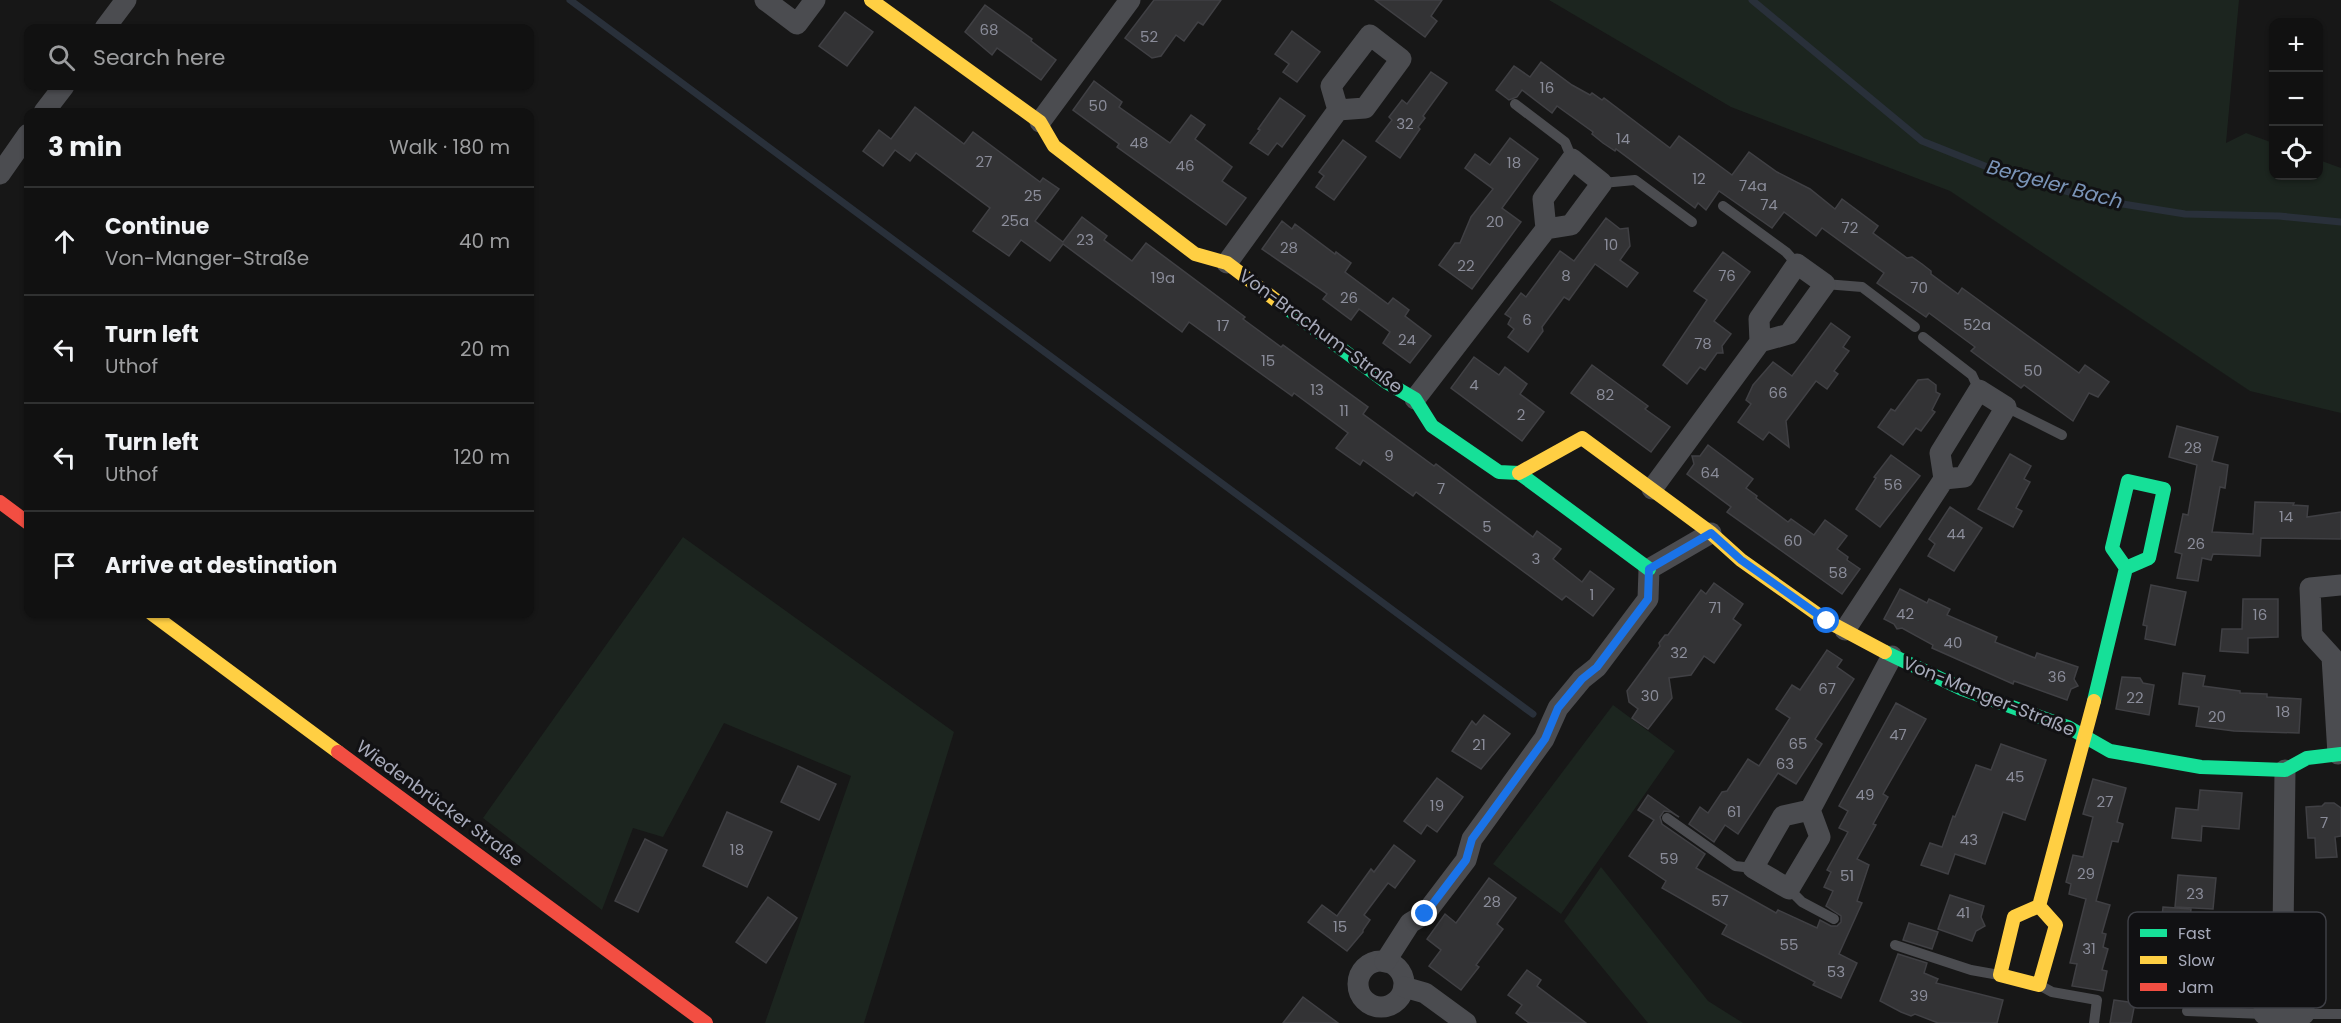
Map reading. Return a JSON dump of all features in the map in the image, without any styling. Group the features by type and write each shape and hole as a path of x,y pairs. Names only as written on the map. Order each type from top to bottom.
{"street":[{"path":"108,24 126,0"},
{"path":"765,0 797,24 815,0"},
{"name":"Von-Brachum-Straße","path":"871,0 1040,122 1054,146 1195,254 1227,263 1386,382 1415,399 1432,426 1499,472 1519,473 1649,569"},
{"path":"1040,122 1130,0"},
{"path":"47,108 61,90"},
{"name":"Von-Brachum-Straße","path":"1227,263 1338,110"},
{"path":"0,174 24,140"},
{"path":"1572,159 1602,183 1571,225 1546,229 1543,199 1572,159"},
{"name":"Von-Brachum-Straße","path":"1415,399 1546,229"},
{"path":"1652,489 1760,342 1789,334 1825,284 1797,264 1758,319 1760,342"},
{"path":"1845,630 1944,479 1940,453 1979,390 2006,407 1964,477 1944,479"},
{"name":"Von-Manger-Straße","path":"1519,473 1582,438 1711,533 1750,567 1827,621 1892,656 1962,689 2068,727 2110,751 2201,767 2286,770 2307,758 2340,754 2336,652 2313,635 2310,588 2341,585"},
{"path":"2128,481 2164,489 2149,558 2126,568 2112,548 2128,481"},
{"path":"0,502 24,520"},
{"path":"1385,962 1410,923 1425,914 1466,860 1472,839 1545,739 1558,708 1582,679 1597,667 1648,599 1649,569 1711,533"},
{"name":"Von-Manger-Straße","path":"2038,906 2085,736 2126,568"},
{"name":"Wiedenbrücker Straße","path":"157,618 706,1023"},
{"name":"Von-Manger-Straße","path":"1810,810 1892,656"},
{"path":"2283,912 2286,770"},
{"path":"1810,810 1820,837 1789,889 1753,868 1783,816 1810,810"},
{"path":"2038,906 2056,926 2039,985 2000,975 2014,917 2038,906"},
{"path":"1374,962 1385,962 1395,967 1402,976 1404,987 1400,998 1378,1015 1362,997 1358,987 1359,976 1374,962"},
{"path":"1404,987 1425,993 1466,1023"},
{"path":"2264,1008 2264,1014 2304,1014 2304,1008"}],"lane":[{"path":"1515,104 1564,142 1572,159"},
{"path":"1602,183 1635,180 1692,222"},
{"path":"1723,206 1786,252 1797,264"},
{"path":"1825,284 1862,287 1916,327"},
{"path":"1923,337 1972,375 1979,390"},
{"path":"2006,407 2062,435"},
{"path":"1667,818 1735,866 1753,868"},
{"path":"1789,889 1802,902 1834,919"},
{"path":"1895,945 1971,970 2000,975"},
{"path":"2039,985 2052,992 2097,1000 2094,1023"},
{"path":"2187,1011 2264,1014"},
{"path":"2304,1014 2341,1014"}],"shaded area":[{"path":"1549,0 2239,0 2226,143 2246,133 2269,142 2269,180 2323,180 2323,161 2341,168 2341,413 2250,391 1950,191 1731,107"},
{"path":"683,537 954,732 864,1023 765,1023 851,776 724,723 663,837 633,828 602,910 483,818"},
{"path":"1613,705 1675,751 1561,914 1493,864"},
{"path":"1601,867 1708,1001 1743,1023 1648,1023 1564,921"}],"building":[{"path":"1154,0 1221,0 1203,25 1198,22 1184,41 1176,35 1161,56 1152,58 1125,38"},
{"path":"1375,0 1442,0 1431,16 1437,21 1425,37"},
{"path":"985,5 1032,39 1031,41 1056,60 1041,80 997,48 992,55 965,32"},
{"path":"845,12 873,32 847,66 819,46"},
{"path":"1292,31 1320,52 1297,82 1283,72 1289,64 1275,54"},
{"path":"1541,62 1572,85 1602,100 1604,98 1670,148 1679,136 1732,175 1749,152 1777,172 1810,189 1835,209 1842,199 1878,226 1873,233 1907,258 1912,257 1922,264 1931,271 1931,274 1958,294 1962,288 2079,373 2085,365 2109,382 2098,397 2089,393 2073,421 2024,385 2021,388 1971,351 1975,347 1929,313 1926,317 1877,283 1884,273 1822,228 1816,236 1784,212 1772,228 1719,191 1706,210 1698,203 1695,208 1616,149 1615,151 1603,143 1592,134 1593,132 1557,106 1552,113 1522,90 1517,97 1509,100 1496,90 1514,66 1530,77"},
{"path":"1431,72 1447,83 1423,116 1425,118 1418,127 1420,129 1400,158 1376,141 1392,120 1389,117 1402,100 1407,104"},
{"path":"1094,81 1122,102 1119,107 1170,143 1191,115 1205,125 1195,139 1232,167 1222,181 1246,198 1226,225 1117,147 1119,144 1073,110"},
{"path":"1280,98 1305,116 1282,147 1277,143 1268,155 1250,143"},
{"path":"915,107 964,144 973,132 1040,182 1043,178 1059,189 1035,221 1063,242 1082,217 1107,236 1104,240 1132,261 1146,243 1245,317 1243,319 1368,407 1363,414 1434,466 1436,464 1533,537 1537,531 1561,549 1553,559 1582,582 1590,571 1614,589 1593,616 1566,596 1562,600 1416,492 1413,496 1363,460 1360,465 1336,448 1348,433 1294,393 1292,396 1189,322 1182,332 1063,244 1050,261 1021,240 1009,256 973,231 990,208 916,153 910,161 895,150 883,166 863,151 879,130 891,139"},
{"path":"1510,138 1538,159 1502,208 1521,222 1472,289 1439,265 1455,243 1460,243 1471,217 1493,189 1465,168 1475,154 1490,165"},
{"path":"1343,140 1366,157 1334,200 1316,187 1324,176 1319,172"},
{"path":"1606,218 1620,229 1628,228 1630,246 1620,260 1638,273 1627,287 1595,264 1569,300 1564,297 1542,327 1543,331 1528,352 1508,337 1514,329 1508,324 1511,318 1505,314 1521,293 1526,297 1560,251 1574,261"},
{"path":"1282,221 1292,229 1295,224 1351,263 1345,272 1388,304 1393,298 1409,310 1405,316 1431,336 1410,363 1383,343 1390,332 1359,309 1351,320 1323,299 1327,294 1262,249"},
{"path":"1723,252 1750,272 1714,321 1731,334 1722,346 1723,353 1717,353 1705,370 1700,367 1687,384 1663,365 1707,300 1694,291"},
{"path":"1831,323 1850,337 1843,347 1849,351 1834,371 1838,374 1827,389 1816,381 1786,421 1789,447 1769,432 1763,440 1738,422 1751,404 1746,400 1753,385 1773,362 1792,376"},
{"path":"1474,357 1499,375 1505,367 1527,384 1520,394 1544,412 1522,441 1451,388"},
{"path":"1592,365 1648,406 1645,409 1670,427 1651,452 1571,393"},
{"path":"1928,379 1936,385 1936,392 1940,394 1932,410 1935,412 1921,431 1916,428 1903,445 1878,427 1891,409 1895,411 1918,380"},
{"path":"2177,426 2218,437 2212,461 2228,465 2225,488 2220,487 2212,532 2253,534 2255,502 2294,503 2293,505 2308,506 2307,517 2341,512 2341,539 2261,538 2260,556 2213,554 2211,560 2202,558 2198,581 2177,578 2182,554 2175,552 2183,514 2188,515 2197,465 2169,457"},
{"path":"1708,445 1753,479 1746,488 1788,522 1791,519 1814,535 1825,520 1847,536 1837,549 1860,569 1842,594 1727,512 1731,507 1687,474 1694,464 1692,456 1700,456"},
{"path":"2010,454 2031,466 2024,479 2030,482 2016,508 2022,511 2013,527 1978,509"},
{"path":"1891,455 1920,476 1880,527 1856,509 1876,478 1874,477"},
{"path":"1950,507 1982,528 1954,571 1928,556 1935,544 1929,539"},
{"path":"1714,583 1743,604 1733,619 1741,625 1714,663 1704,656 1691,675 1669,678 1672,698 1648,729 1632,718 1638,709 1629,702 1627,691 1660,646 1659,643 1665,635 1668,635 1701,590 1706,594"},
{"path":"2151,585 2186,592 2175,645 2145,639 2147,626 2143,625"},
{"path":"1900,589 1927,603 1929,599 1950,609 1947,615 1997,637 1995,642 2035,658 2037,653 2078,667 2074,679 2078,686 2071,689 2067,700 2014,681 2013,684 1932,648 1933,645 1902,628 1897,629 1894,624 1884,619"},
{"path":"2243,599 2278,599 2278,637 2248,638 2248,653 2220,651 2222,629 2242,629"},
{"path":"1827,650 1842,660 1837,667 1854,679 1815,739 1822,744 1796,784 1778,773 1738,834 1725,825 1714,842 1689,824 1700,807 1708,813 1722,792 1727,791 1748,759 1759,766 1790,718 1776,709 1792,685 1800,690"},
{"path":"2183,673 2205,676 2203,686 2240,691 2240,693 2267,694 2267,697 2301,699 2299,733 2234,731 2196,726 2199,707 2179,704"},
{"path":"2122,677 2140,678 2143,683 2154,685 2149,715 2116,709"},
{"path":"1896,703 1926,719 1883,794 1888,797 1857,859 1869,865 1857,901 1862,903 1839,954 1857,963 1841,998 1813,985 1815,982 1722,934 1727,925 1662,888 1666,881 1629,856 1654,820 1638,810 1648,795 1679,817 1664,811 1660,817 1662,824 1705,854 1696,868 1776,913 1778,910 1817,928 1820,920 1831,926 1837,926 1841,922 1841,916 1826,906 1833,891 1824,887 1831,872 1827,870 1848,832 1839,828 1848,811 1839,806"},
{"path":"1484,715 1510,734 1481,769 1452,751 1472,721 1476,725"},
{"path":"2001,744 2046,760 2025,820 2003,812 1985,864 1955,854 1948,874 1921,865 1930,843 1942,847 1976,765 1991,770"},
{"path":"798,766 836,784 819,820 781,802"},
{"path":"1437,778 1463,797 1437,832 1427,825 1421,834 1404,821"},
{"path":"2093,779 2126,788 2117,822 2123,824 2118,842 2112,841 2096,901 2110,905 2102,933 2106,934 2103,947 2108,949 2102,970 2107,971 2103,991 2072,986 2077,964 2070,963 2086,899 2069,894 2071,884 2066,882 2073,855 2083,857 2093,817 2083,814"},
{"path":"2200,790 2242,793 2239,829 2202,826 2201,841 2172,838 2176,808 2198,810"},
{"path":"2325,803 2334,803 2341,808 2341,836 2335,837 2337,857 2316,858 2315,838 2308,838 2306,807 2322,806"},
{"path":"727,812 772,832 747,887 703,866"},
{"path":"645,839 667,850 638,912 615,901"},
{"path":"1394,845 1415,861 1395,888 1388,883 1364,915 1370,920 1347,951 1308,922 1322,905 1337,916 1371,869 1374,872"},
{"path":"2178,875 2216,878 2213,909 2175,907"},
{"path":"1489,878 1516,898 1497,924 1503,929 1476,965 1479,967 1461,990 1429,966 1441,950 1427,939 1445,914 1456,923"},
{"path":"1950,895 1984,906 1981,917 1985,926 1976,931 1972,941 1938,929"},
{"path":"768,897 797,918 766,963 736,942"},
{"path":"2163,907 2191,909 2191,912 2162,912"},
{"path":"1909,923 1938,932 1932,949 1903,940"},
{"path":"1898,954 1927,963 1924,973 1938,979 1936,983 2003,1000 1997,1023 1938,1023 1915,1014 1911,1016 1880,1001"},
{"path":"1527,970 1541,980 1537,986 1586,1023 1529,1023 1516,1013 1522,1005 1508,995"},
{"path":"1303,997 1338,1023 1283,1023"},
{"path":"2114,1000 2128,1002 2128,1008 2134,1008 2131,1023 2110,1023"}],"waterway":[{"path":"570,0 1533,714"},
{"name":"Bergeler Bach","path":"1752,0 1922,141 2015,178 2104,201 2185,214 2279,216 2341,222"}],"traffic: fast":[{"path":"1277,301 1386,382 1415,399 1432,426 1499,472 1519,473 1649,569"},
{"path":"2094,701 2126,568 2112,548 2128,481 2164,489 2149,558 2126,568"},
{"path":"1885,652 1962,689 2068,727 2110,751 2201,767 2285,770 2307,758 2341,754"}],"traffic: slow":[{"path":"871,0 1040,122 1054,146 1195,254 1227,263 1277,301"},
{"path":"1519,473 1582,438 1711,533 1741,560 1827,621 1885,652"},
{"path":"157,618 338,752"},
{"path":"2039,906 2056,925 2039,985 2000,975 2014,917 2039,906 2094,701"}],"traffic: jam":[{"path":"0,502 24,520"},
{"path":"338,752 706,1023"}],"route":[{"path":"1425,914 1466,860 1472,839 1545,739 1558,708 1582,679 1597,667 1648,599 1649,569 1711,533 1741,560 1827,621"}]}
